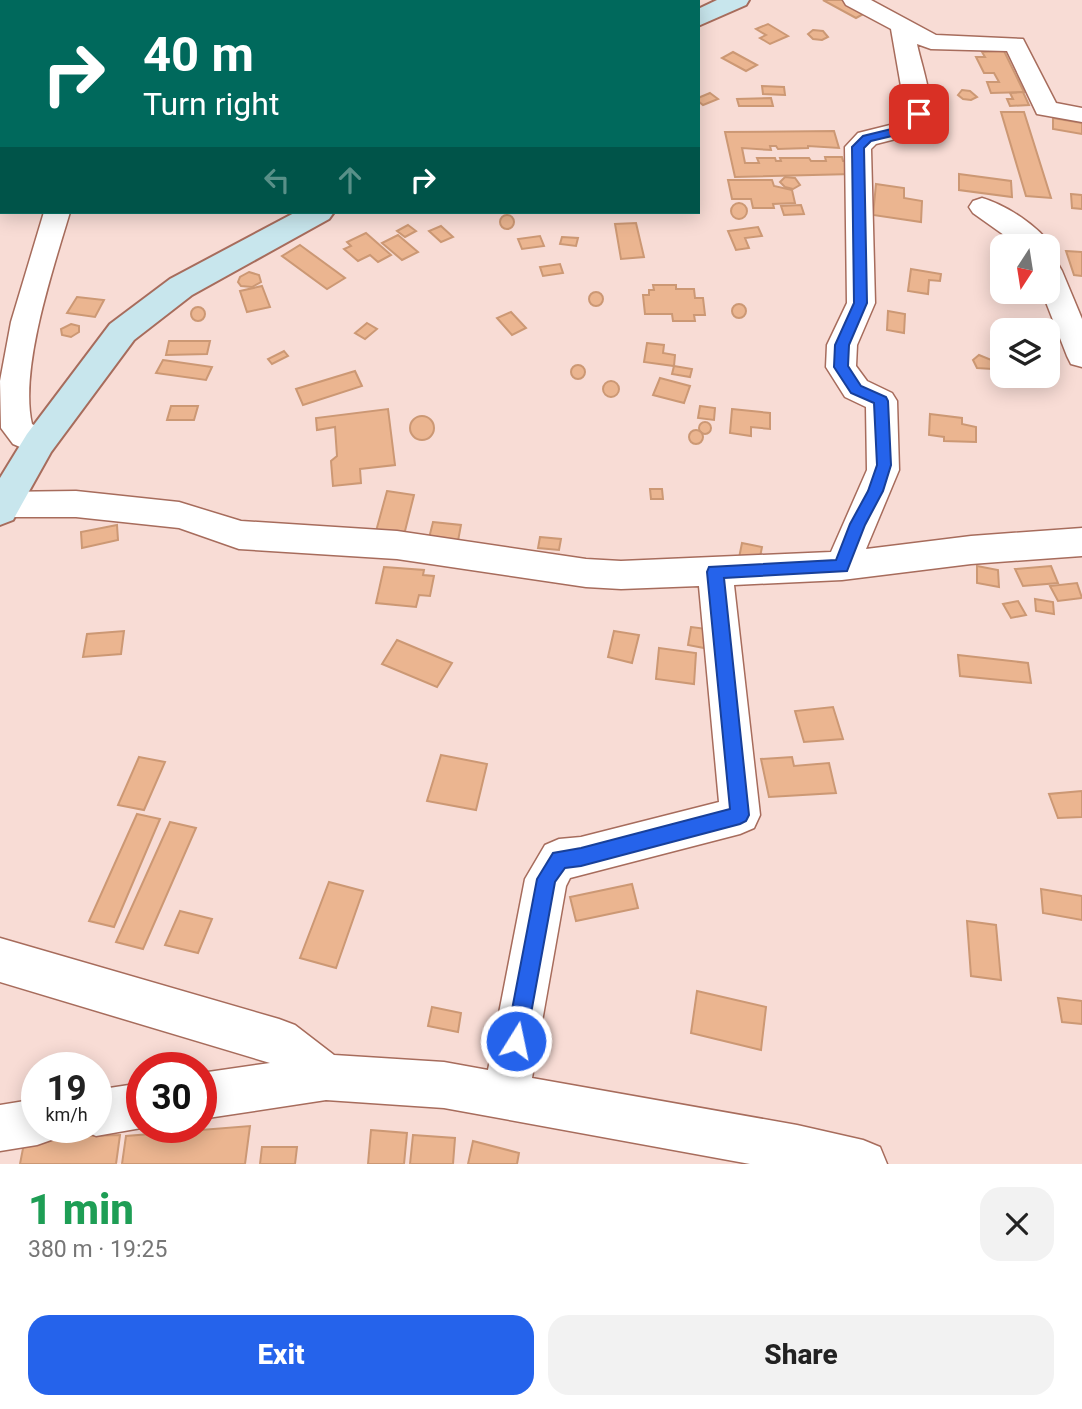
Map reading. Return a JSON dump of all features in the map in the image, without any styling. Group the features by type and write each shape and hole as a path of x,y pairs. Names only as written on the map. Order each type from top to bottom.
{"street":[{"path":"700,18 737,0"},
{"path":"854,0 931,42 1015,44 1046,109 1082,115"},
{"path":"842,566 858,524 879,483 884,453 881,401 856,390 841,367 842,345 861,303 858,147 867,138 918,126 919,114 902,26"},
{"path":"982,207 1023,234"},
{"path":"39,443 24,436 15,426 12,393 38,268 56,214"},
{"path":"2,507 39,443 115,340 149,309 181,287 315,214"},
{"path":"1060,301 1082,356"},
{"path":"2,507 76,504 179,515 239,535 397,545 586,573 621,575 842,566 971,550 1082,542"},
{"path":"506,1095 546,879 559,859 581,857 740,815 715,572"},
{"path":"0,960 279,1041 326,1077"},
{"path":"217,1094 326,1077 444,1085 863,1164"},
{"path":"0,1128 21,1125"}],"building":[{"path":"823,0 844,0 867,12 856,18"},
{"path":"768,24 788,36 770,44 760,38 766,35 756,29"},
{"path":"813,30 823,31 828,37 822,40 813,39 808,34"},
{"path":"1004,51 1024,92 991,93 987,82 999,82 994,73 984,73 976,57 985,57 982,52"},
{"path":"733,52 757,65 746,71 722,58"},
{"path":"762,86 784,87 785,95 763,94"},
{"path":"962,90 970,91 977,97 971,100 963,99 958,95"},
{"path":"1023,92 1029,105 1010,106 1007,99 1013,99 1010,93"},
{"path":"710,93 718,99 703,105 700,97"},
{"path":"771,98 773,106 739,106 737,99"},
{"path":"1001,112 1024,112 1051,198 1026,196"},
{"path":"1053,118 1082,123 1082,134 1053,129"},
{"path":"834,131 839,148 742,148 745,163 759,163 757,158 775,158 776,161 781,161 780,158 809,158 811,161 826,161 825,157 842,157 843,161 847,161 852,174 735,177 725,132"},
{"path":"959,174 1011,181 1012,197 959,190"},
{"path":"785,177 795,178 800,185 793,189 785,187 780,182"},
{"path":"728,180 772,180 774,186 792,190 795,203 773,204 774,208 753,208 751,199 732,199"},
{"path":"876,184 904,188 904,198 922,201 921,222 873,215"},
{"path":"1071,194 1082,195 1082,209 1072,208"},
{"path":"739,203 745,205 745,217 739,219 733,217 731,211 733,205"},
{"path":"801,205 804,214 784,215 781,206"},
{"path":"504,215 510,215 514,222 510,229 504,229 500,225 500,219"},
{"path":"636,223 644,257 621,259 615,224"},
{"path":"408,225 416,231 405,237 397,231"},
{"path":"441,226 453,237 441,242 429,231"},
{"path":"758,227 762,236 745,238 749,248 736,250 728,231"},
{"path":"366,233 391,255 378,262 370,255 358,261 344,249 351,246 347,242"},
{"path":"398,235 418,252 402,260 382,243"},
{"path":"540,236 544,246 522,249 518,239"},
{"path":"562,237 578,238 576,246 560,244"},
{"path":"300,245 345,278 327,289 282,256"},
{"path":"1066,251 1082,252 1082,276 1074,275"},
{"path":"560,264 563,273 543,276 540,267"},
{"path":"911,269 941,274 940,281 929,280 928,294 908,291"},
{"path":"249,272 259,275 261,282 252,287 241,286 238,282 240,277"},
{"path":"653,285 676,285 676,289 694,289 695,298 703,298 705,315 694,315 695,321 673,321 672,314 645,314 643,295 649,295 649,290 654,290"},
{"path":"262,286 270,307 247,312 240,291"},
{"path":"596,292 601,294 601,304 596,306 591,304 589,299 591,294"},
{"path":"77,297 104,300 95,317 67,313"},
{"path":"739,304 744,306 744,316 739,318 734,316 732,311 734,306"},
{"path":"198,307 203,309 203,319 198,321 193,319 191,314 193,309"},
{"path":"888,311 905,314 904,333 887,330"},
{"path":"511,312 526,328 512,335 497,318"},
{"path":"367,323 377,329 365,339 355,333"},
{"path":"71,324 79,326 79,332 71,337 62,335 61,329"},
{"path":"169,341 210,341 207,354 166,355"},
{"path":"647,343 664,345 663,353 675,355 674,366 644,362"},
{"path":"284,351 288,356 272,364 268,359"},
{"path":"979,355 990,359 990,369 977,368 973,360"},
{"path":"163,360 212,367 206,380 156,373"},
{"path":"575,365 581,365 585,372 581,379 575,379 571,375 571,369"},
{"path":"674,366 692,369 690,377 672,374"},
{"path":"355,371 362,386 303,405 296,389"},
{"path":"660,378 690,386 684,403 653,395"},
{"path":"611,381 617,383 617,395 611,397 605,395 603,389 605,383"},
{"path":"171,406 198,406 194,420 167,420"},
{"path":"700,406 715,408 714,420 698,418"},
{"path":"388,409 395,465 360,469 361,483 333,486 331,461 337,456 335,427 317,430 316,418"},
{"path":"732,409 770,413 770,429 751,427 751,436 730,433"},
{"path":"930,414 962,418 962,424 976,427 976,442 944,441 944,437 929,435"},
{"path":"422,416 430,420 434,428 430,436 422,440 414,436 410,428 414,420"},
{"path":"700,423 710,423 710,433 700,433"},
{"path":"696,430 701,432 701,442 696,444 691,442 689,437 691,432"},
{"path":"650,489 662,489 663,499 651,499"},
{"path":"387,491 414,495 403,539 375,535"},
{"path":"433,522 461,525 458,541 429,538"},
{"path":"117,525 118,540 82,548 81,532"},
{"path":"540,537 561,539 559,550 538,548"},
{"path":"742,543 762,547 759,562 739,558"},
{"path":"977,566 998,570 999,587 977,583"},
{"path":"1051,566 1058,583 1023,586 1015,569"},
{"path":"384,567 424,570 423,575 434,576 430,596 419,595 416,607 376,603"},
{"path":"1077,583 1082,598 1058,601 1050,586"},
{"path":"1035,599 1053,602 1054,614 1036,611"},
{"path":"1018,601 1026,615 1011,618 1003,604"},
{"path":"691,627 707,629 704,648 688,645"},
{"path":"124,631 121,654 83,657 87,634"},
{"path":"614,631 639,635 632,663 608,657"},
{"path":"397,640 452,663 437,687 382,664"},
{"path":"659,648 696,653 694,684 656,679"},
{"path":"958,655 1028,663 1031,683 960,676"},
{"path":"833,707 843,739 804,742 795,711"},
{"path":"441,755 487,764 476,810 427,801"},
{"path":"139,757 165,762 144,810 118,805"},
{"path":"792,757 794,766 829,763 836,793 769,797 761,759"},
{"path":"1082,791 1082,817 1058,818 1049,794"},
{"path":"137,814 160,819 114,927 89,921"},
{"path":"170,822 196,828 143,949 116,942"},
{"path":"329,882 363,891 336,968 300,958"},
{"path":"632,884 638,908 576,921 570,897"},
{"path":"1041,889 1082,896 1082,920 1043,913"},
{"path":"180,911 212,919 198,953 165,945"},
{"path":"967,921 996,925 1001,980 971,976"},
{"path":"697,991 766,1007 761,1050 691,1033"},
{"path":"1058,998 1082,1001 1082,1024 1062,1022"},
{"path":"432,1007 461,1013 458,1032 428,1026"},
{"path":"250,1126 245,1164 122,1164 126,1136 126,1143 217,1143 217,1129"},
{"path":"371,1130 407,1133 404,1164 368,1164"},
{"path":"112,1135 120,1135 116,1164 20,1164 24,1143 112,1143"},
{"path":"413,1135 455,1138 453,1164 410,1164"},
{"path":"473,1141 519,1153 517,1164 468,1164"},
{"path":"262,1147 297,1147 295,1164 260,1164"}],"route":[{"path":"516,1041 546,879 559,859 581,857 740,815 715,572 842,566 858,524 876,491 884,465 881,401 856,390 841,367 842,345 861,303 858,147 867,138 906,131 918,126 919,114"}]}
